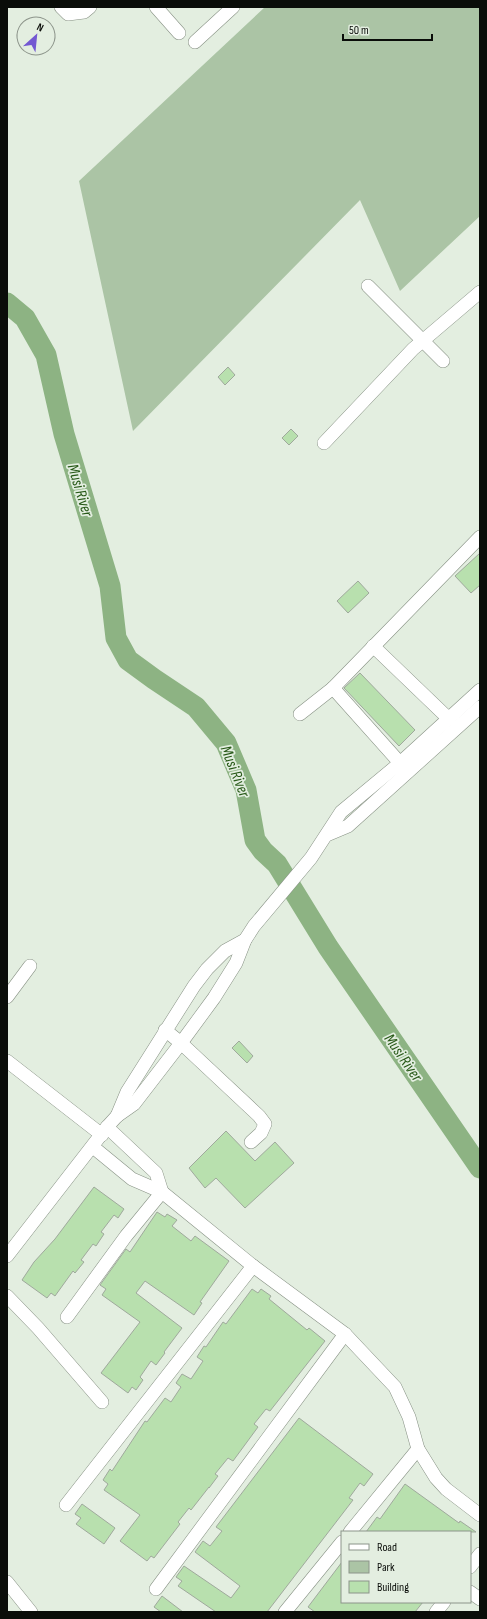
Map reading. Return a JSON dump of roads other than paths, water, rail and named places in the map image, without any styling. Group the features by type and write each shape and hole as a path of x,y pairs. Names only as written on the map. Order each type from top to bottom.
{"street":[{"path":"61,7 68,14 84,12 90,7"},
{"path":"156,7 179,33"},
{"path":"195,42 233,7"},
{"path":"368,286 443,361"},
{"path":"324,443 413,349 480,292"},
{"path":"300,714 333,688 480,537"},
{"path":"373,646 449,719"},
{"path":"333,688 400,762"},
{"path":"117,1116 134,1104 181,1043 218,992 236,963 245,940 254,926 311,858 329,834 341,812 449,719 480,690"},
{"path":"329,834 348,826 480,708"},
{"path":"7,1256 117,1116 127,1092 165,1030 207,969 225,951 245,940"},
{"path":"7,997 30,966"},
{"path":"165,1030 181,1043 259,1116 265,1124 260,1133 251,1142"},
{"path":"7,1061 105,1131 156,1172 162,1192"},
{"path":"93,1147 132,1179 162,1192 253,1266 345,1334 394,1386 402,1398 418,1449 436,1478 446,1489 480,1515"},
{"path":"67,1317 126,1236 162,1192"},
{"path":"66,1505 253,1266"},
{"path":"7,1296 38,1328 102,1402"},
{"path":"156,1589 345,1334"},
{"path":"351,1531 418,1449"},
{"path":"285,1612 341,1543"},
{"path":"471,1566 480,1554"},
{"path":"7,1582 31,1612"},
{"path":"471,1593 480,1599"},
{"path":"436,1612 443,1603"}],"waterway":[{"name":"Musi River","path":"7,303 25,318 46,355 64,434 110,586 116,638 128,660 196,707 226,743 246,790 255,840 263,851 277,864 328,947 480,1168"}]}
